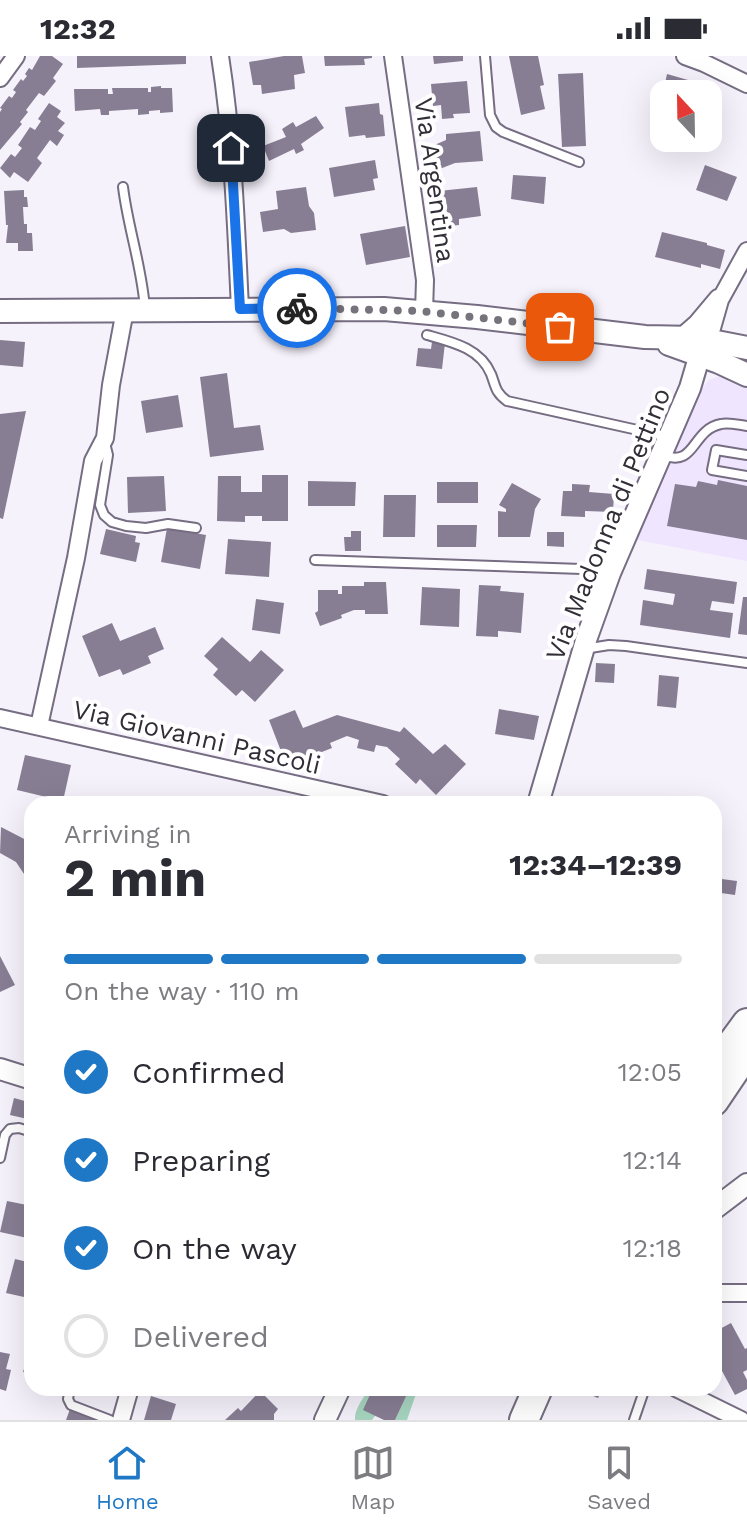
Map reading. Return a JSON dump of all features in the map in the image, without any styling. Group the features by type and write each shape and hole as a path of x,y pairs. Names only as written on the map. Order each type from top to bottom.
{"highway":[{"path":"722,1058 747,1023"},
{"path":"722,1089 747,1052"},
{"path":"524,1420 534,1396"},
{"path":"543,1420 554,1396"}],"main road":[{"path":"0,311 350,308 424,312 743,349 747,373"},
{"path":"694,343 747,373"}],"street":[{"path":"0,78 16,56"},
{"path":"220,56 236,210 240,309"},
{"name":"Via Argentina","path":"393,56 425,280 424,312"},
{"path":"685,56 747,84"},
{"path":"694,343 712,328 712,312 747,251"},
{"path":"39,726 76,558 93,461 105,438 111,385 135,310"},
{"path":"712,312 721,329 743,349"},
{"name":"Via Madonna di Pettino","path":"539,796 583,649 610,573 690,388 694,343"},
{"name":"Via Giovanni Pascoli","path":"0,718 348,796"},
{"path":"0,1069 24,1076"},
{"path":"722,1203 747,1184"},
{"path":"722,1293 747,1293"},
{"path":"121,1420 128,1396"},
{"path":"325,1420 336,1396"},
{"path":"692,1396 741,1420"}],"lane":[{"path":"485,56 490,115 496,127 579,162"},
{"path":"123,187 143,282 135,310"},
{"path":"427,335 463,346 476,354 490,371 498,394 507,401 666,446 674,459 689,453 703,433 716,425 747,426"},
{"path":"105,438 108,455 100,505 104,515 112,522 126,526 146,528 168,524 196,528"},
{"path":"747,455 716,450 712,470 747,476"},
{"path":"315,560 582,569 610,573"},
{"path":"583,649 626,646 747,663"},
{"path":"0,1158 5,1135 10,1129 24,1130"},
{"path":"69,1396 71,1405 110,1420"},
{"path":"634,1420 642,1396"}],"shaded area":[{"path":"719,376 747,385 747,561 637,540 698,393 709,380"}],"green space":[{"path":"365,1396 374,1396 375,1416 372,1420 355,1420"},
{"path":"406,1396 415,1396 407,1420 395,1420"}],"building":[{"path":"40,56 52,56 63,64 53,78 56,81 44,96 39,93 26,110 28,112 20,122 22,124 0,150 0,108 9,96 12,98 16,92 13,90 27,76 25,74 29,68 32,70"},
{"path":"77,56 186,56 186,64 77,68"},
{"path":"302,56 305,73 294,75 295,89 262,94 261,85 253,85 249,62"},
{"path":"324,56 372,58 364,59 365,65 325,66"},
{"path":"433,56 463,56 463,61 434,64"},
{"path":"509,56 538,56 545,109 521,115"},
{"path":"583,73 586,146 562,147 558,74"},
{"path":"667,74 688,80 666,80"},
{"path":"467,81 470,113 453,114 454,118 442,119 441,105 433,106 431,84"},
{"path":"151,87 172,88 173,112 160,113 160,110 138,115 138,109 109,111 109,115 101,115 100,109 75,111 74,89 108,89 108,94 113,94 112,88 148,88 151,92"},
{"path":"49,103 61,111 57,117 65,123 58,131 64,135 57,146 50,140 37,158 42,163 28,182 14,172 10,178 0,168 11,154 15,157 22,148 18,145 30,127 35,130 41,121 38,119"},
{"path":"379,103 385,136 349,137 345,107"},
{"path":"316,116 324,128 301,144 304,150 296,154 294,149 269,161 263,146 286,137 282,129 293,122 296,127"},
{"path":"480,131 483,161 455,163 432,172 423,150 446,140 446,134"},
{"path":"375,160 378,178 373,179 375,190 334,197 329,168"},
{"path":"705,165 737,177 727,201 696,190"},
{"path":"513,175 546,177 544,204 511,199"},
{"path":"306,187 316,230 263,232 260,212 278,209 276,191"},
{"path":"477,187 481,216 459,219 459,225 433,228 429,192"},
{"path":"24,190 28,207 23,207 24,224 27,224 27,233 32,233 33,251 18,251 18,243 6,243 8,225 4,191"},
{"path":"405,226 410,257 366,265 360,234"},
{"path":"662,232 725,250 720,269 701,264 701,268 655,257"},
{"path":"0,340 25,342 23,367 0,365"},
{"path":"432,342 445,343 442,369 416,366 418,348 431,349"},
{"path":"227,373 234,428 260,425 264,450 210,457 200,377"},
{"path":"178,395 183,427 146,433 141,401"},
{"path":"26,411 3,519 0,518 0,414"},
{"path":"262,475 288,475 288,521 262,521 262,516 245,516 245,522 217,521 218,476 241,476 241,492 262,492"},
{"path":"164,476 166,511 128,513 127,477"},
{"path":"718,480 747,486 747,540 667,526 675,484 696,487 698,481 717,485"},
{"path":"308,481 356,482 355,506 308,506"},
{"path":"437,482 478,482 478,503 437,503"},
{"path":"512,483 541,499 535,509 530,537 498,537 498,511 506,512 499,505"},
{"path":"572,484 590,485 589,492 614,494 613,512 585,511 585,517 561,516 563,491 572,491"},
{"path":"384,495 416,495 415,537 383,537"},
{"path":"437,525 477,525 476,547 437,547"},
{"path":"167,528 206,535 200,569 161,562"},
{"path":"106,529 136,536 135,542 140,543 136,562 100,554"},
{"path":"351,531 361,531 361,551 345,551 344,537 351,537"},
{"path":"547,532 564,532 564,547 547,546"},
{"path":"228,539 271,542 269,577 225,574"},
{"path":"647,569 737,582 734,604 712,601 710,610 733,613 730,638 640,625 643,600 673,605 675,594 644,589"},
{"path":"364,582 386,582 388,614 365,614 365,610 354,610 320,626 315,613 318,611 318,590 338,590 338,594 342,594 342,586 364,586"},
{"path":"479,585 501,586 500,591 524,593 521,633 498,631 498,637 476,636"},
{"path":"422,587 460,589 459,627 420,625"},
{"path":"743,597 747,597 747,635 738,634"},
{"path":"256,599 284,603 280,634 252,630"},
{"path":"112,623 120,641 155,627 164,649 148,656 151,663 123,675 120,669 99,677 82,636"},
{"path":"222,637 250,662 261,650 284,670 255,702 242,690 236,696 213,675 218,669 204,656"},
{"path":"596,663 615,664 614,683 595,682"},
{"path":"659,675 679,677 676,708 657,706"},
{"path":"499,709 539,716 534,740 495,734"},
{"path":"295,710 303,728 337,715 400,732 404,727 433,754 445,744 466,764 436,795 420,779 416,784 395,764 400,759 387,747 376,745 374,752 357,748 359,740 347,736 330,743 332,748 304,759 301,753 284,759 269,720"},
{"path":"25,755 71,765 64,796 42,796 17,790"},
{"path":"1,827 24,839 24,874 16,862 0,853"},
{"path":"722,879 737,881 735,895 722,893"},
{"path":"0,956 15,985 0,992"},
{"path":"14,1098 24,1101 24,1118 10,1115"},
{"path":"7,1201 24,1204 24,1237 0,1232"},
{"path":"15,1259 24,1261 24,1297 6,1293"},
{"path":"731,1323 747,1348 747,1370 743,1372 747,1389 735,1395 722,1371 722,1328"},
{"path":"0,1352 10,1354 6,1369 11,1370 6,1391 0,1389"},
{"path":"151,1396 176,1404 171,1420 144,1420"},
{"path":"255,1396 265,1396 278,1409 274,1420 225,1420 238,1408 241,1411"},
{"path":"369,1396 406,1396 395,1420 384,1420 363,1410"},
{"path":"70,1409 102,1419 102,1420 66,1420"}],"way so far":[{"path":"297,308 420,311 560,327"}],"route":[{"path":"231,148 240,309 297,308"}]}
